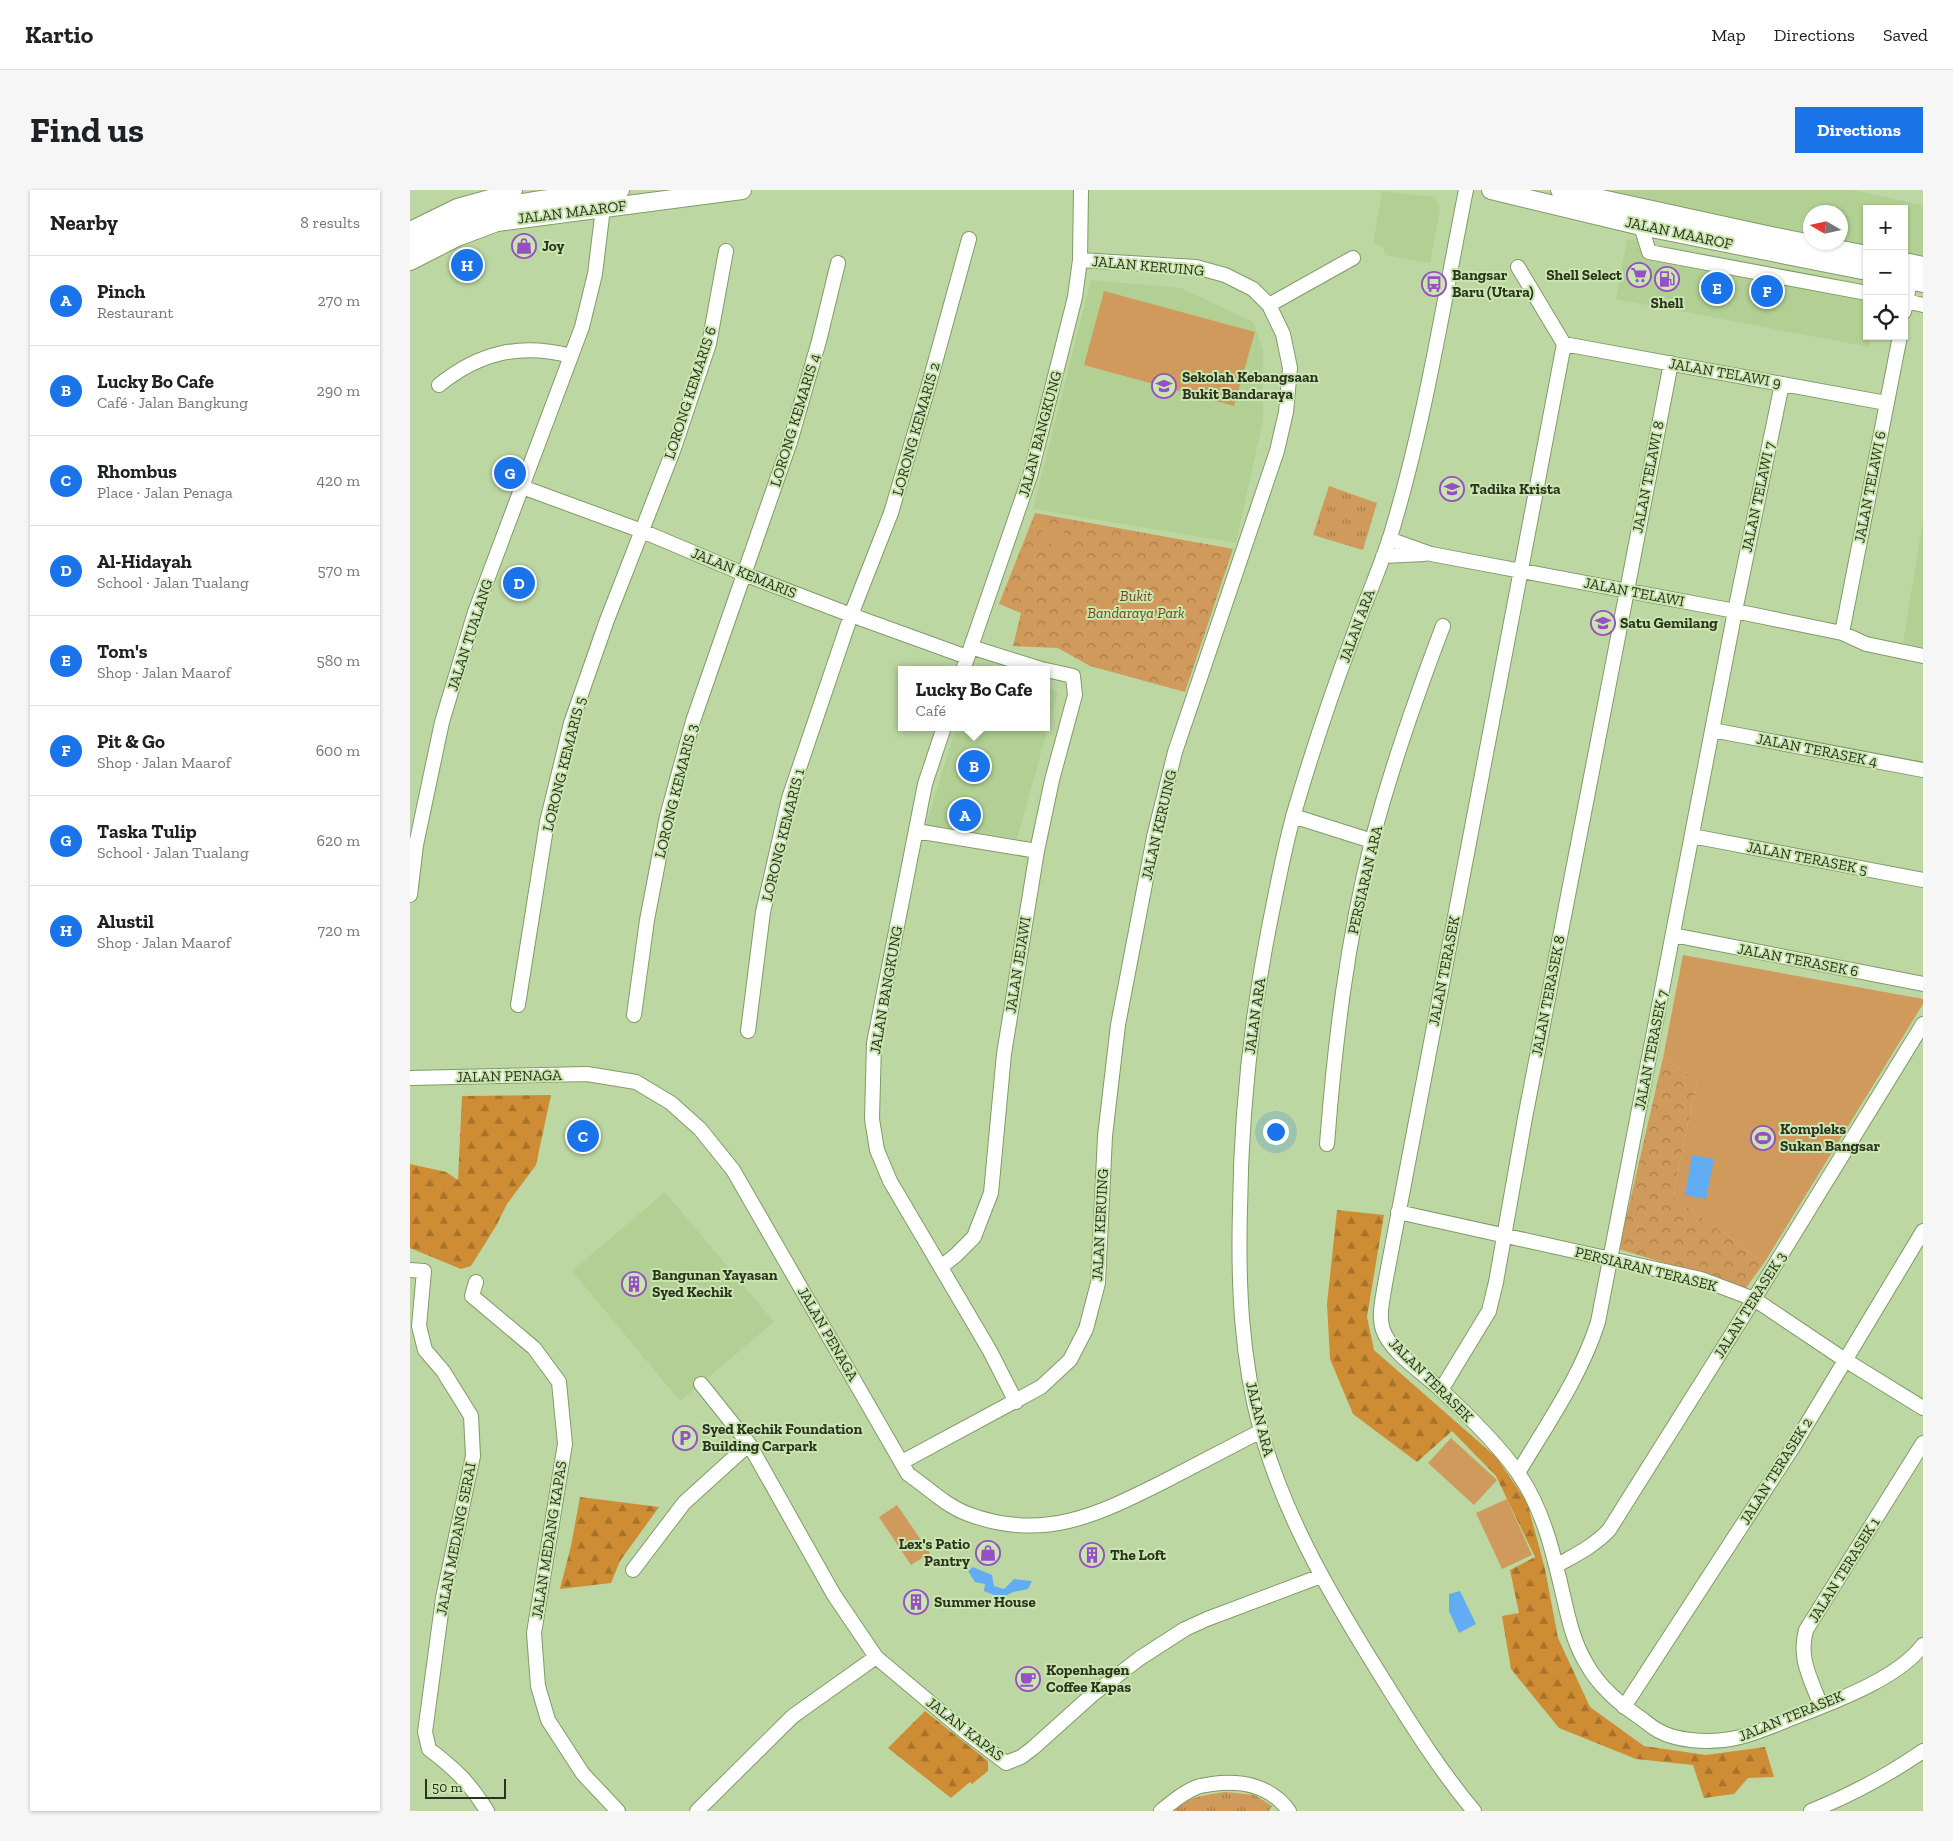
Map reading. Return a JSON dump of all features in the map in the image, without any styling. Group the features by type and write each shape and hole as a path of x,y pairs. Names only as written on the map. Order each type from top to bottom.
{"main road":[{"name":"JALAN MAAROF","path":"410,244 451,224 490,209 541,202 742,190"},
{"name":"JALAN MAAROF","path":"1491,190 1641,226 1863,270"},
{"name":"JALAN MAAROF","path":"1560,190 1863,254"},
{"name":"JALAN MAAROF","path":"410,260 457,237 497,222 541,202"}],"street":[{"name":"JALAN MAAROF","path":"410,229 457,206 515,190"},
{"name":"JALAN BANGKUNG","path":"967,658 1030,476 1076,297 1080,260 1081,190"},
{"name":"JALAN ARA","path":"1466,190 1419,429 1389,539 1318,733 1293,816 1264,957 1250,1045 1240,1169 1240,1313 1250,1380 1261,1431 1284,1500 1321,1576 1407,1717 1474,1811"},
{"name":"JALAN TUALANG","path":"410,895 416,845 442,722 475,612 582,327 595,274 609,197"},
{"path":"1641,226 1649,252 1863,292"},
{"name":"LORONG KEMARIS 2","path":"851,615 891,513 969,239"},
{"path":"1709,264 1728,244"},
{"name":"LORONG KEMARIS 6","path":"642,531 673,451 709,344 726,251"},
{"path":"1269,305 1353,258"},
{"name":"JALAN KERUING","path":"902,1462 1042,1387 1070,1360 1086,1329 1098,1283 1105,1136 1118,1025 1154,837 1175,752 1277,451 1286,412 1290,368 1283,334 1269,305 1253,289 1225,275 1196,268 1080,260"},
{"name":"LORONG KEMARIS 4","path":"744,574 790,442 819,341 838,263"},
{"path":"1518,268 1564,344 1542,454 1522,571"},
{"path":"1910,282 1923,305"},
{"name":"JALAN TELAWI 6","path":"1842,634 1899,340"},
{"name":"JALAN TELAWI 9","path":"1564,344 1886,404"},
{"path":"438,385 464,366 493,354 532,350 571,356"},
{"name":"JALAN TELAWI 8","path":"1626,590 1671,364"},
{"name":"JALAN TELAWI 7","path":"1734,611 1782,384"},
{"name":"JALAN KEMARIS","path":"522,487 642,531 744,574 967,658"},
{"name":"LORONG KEMARIS 5","path":"518,1005 547,822 571,723 607,620 642,531"},
{"name":"JALAN TELAWI","path":"1389,539 1430,554 1734,611 1842,634 1866,644 1923,656"},
{"name":"JALAN TELAWI","path":"1383,556 1430,554"},
{"name":"JALAN TERASEK","path":"1522,571 1398,1212 1380,1315 1383,1330 1394,1348 1441,1390 1481,1430 1518,1473 1534,1499 1546,1529 1570,1625 1586,1663 1603,1688 1624,1707 1659,1732 1680,1739 1702,1741 1727,1741 1750,1736 1878,1681 1899,1669 1923,1645"},
{"name":"LORONG KEMARIS 3","path":"634,1015 647,920 667,816 693,721 744,574"},
{"name":"JALAN TERASEK 8","path":"1441,1390 1489,1311 1496,1282 1525,1118 1626,590"},
{"name":"JALAN TERASEK 7","path":"1518,1473 1566,1392 1590,1345 1598,1322 1734,611"},
{"name":"LORONG KEMARIS 1","path":"748,1031 763,912 789,798 851,615"},
{"name":"PERSIARAN ARA","path":"1327,1144 1333,1067 1342,991 1355,916 1372,841 1392,768 1416,696 1443,626"},
{"name":"JALAN JEJAWI","path":"967,658 1019,666"},
{"name":"JALAN JEJAWI","path":"940,1267 956,1255 974,1237 991,1192 1004,1054 1037,851 1052,780 1075,696 1073,676 1050,671"},
{"name":"JALAN TERASEK 4","path":"1712,730 1923,770"},
{"name":"JALAN BANGKUNG","path":"943,731 925,784 874,1044 872,1119 877,1150 890,1181 990,1351 1016,1402"},
{"path":"1293,816 1372,841"},
{"path":"916,831 1037,851"},
{"name":"JALAN TERASEK 5","path":"1692,836 1923,880"},
{"name":"JALAN TERASEK 6","path":"1673,936 1923,984"},
{"name":"JALAN TERASEK 3","path":"1556,1566 1599,1542 1609,1530 1923,1024"},
{"name":"JALAN PENAGA","path":"410,1078 587,1074 636,1082 671,1104 700,1129 733,1170 908,1474 967,1514 1004,1524 1036,1527 1083,1518 1110,1509 1261,1431"},
{"name":"PERSIARAN TERASEK","path":"1398,1212 1701,1279 1754,1299 1845,1360 1923,1408"},
{"name":"JALAN TERASEK 2","path":"1624,1707 1793,1447 1923,1231"},
{"name":"JALAN MEDANG SERAI","path":"410,1270 424,1271 419,1326 425,1350 443,1371 471,1416 473,1456 443,1598 425,1732 429,1749 456,1769 487,1811"},
{"name":"JALAN MEDANG KAPAS","path":"476,1282 472,1296 534,1348 560,1382 565,1444 534,1633 538,1686 548,1720 583,1774 618,1811"},
{"name":"JALAN KAPAS","path":"701,1384 749,1444 834,1595 876,1657 964,1732 1006,1763 1021,1757 1092,1695 1140,1658 1185,1629 1321,1576"},
{"name":"JALAN TERASEK 1","path":"1821,1706 1803,1657 1803,1643 1806,1630 1923,1443"},
{"path":"633,1570 684,1503 749,1444"},
{"path":"697,1811 793,1716 876,1657"},
{"path":"1811,1811 1834,1802 1886,1775 1923,1751"},
{"path":"1161,1811 1174,1800 1198,1786 1229,1782 1255,1786 1271,1793 1289,1811"}],"shaded area":[{"path":"1578,190 1853,190 1923,205 1923,258 1908,256 1908,205 1863,205 1863,246 1848,243 1848,205 1803,205 1803,235"},
{"path":"1382,191 1435,197 1440,209 1430,263 1385,255 1383,246 1373,244"},
{"path":"1627,239 1863,283 1863,340 1870,340 1869,347 1616,299"},
{"name":"Sekolah Kebangsaan Bukit Bandaraya","path":"1091,280 1181,288 1253,322 1263,350 1263,421 1236,543 1033,509"},
{"path":"1923,519 1923,647 1903,643"},
{"path":"1050,689 1058,692 1050,721"},
{"path":"955,731 1047,731 1017,839 926,825"},
{"path":"665,1192 774,1322 680,1401 572,1271"}],"green space":[{"path":"1104,291 1255,332 1234,406 1084,365"},
{"path":"1329,486 1377,503 1363,550 1313,535"},
{"name":"Bukit Bandaraya Park","path":"1035,513 1233,549 1185,692 1090,666 1058,648 1013,646 1021,613 999,604"},
{"path":"1043,527 1066,533 1063,547 1039,541"},
{"name":"Kompleks Sukan Bangsar","path":"1683,955 1923,999 1923,1004 1764,1263 1673,1196 1697,1080 1663,1058"},
{"path":"1663,1058 1697,1080 1673,1196 1764,1263 1746,1288 1619,1249"},
{"path":"551,1095 536,1165 507,1204 496,1226 471,1266 461,1269 410,1248 410,1164 446,1172 458,1180 462,1096"},
{"path":"1337,1210 1384,1215 1367,1317 1374,1350 1496,1457 1527,1502 1545,1569 1558,1638 1590,1707 1644,1746 1706,1755 1765,1747 1774,1777 1748,1778 1734,1794 1704,1798 1693,1765 1636,1759 1559,1728 1511,1669 1502,1616 1519,1613 1510,1570 1535,1557 1496,1476 1452,1431 1417,1462 1353,1414 1330,1359 1327,1304"},
{"path":"1451,1438 1497,1480 1474,1505 1428,1463"},
{"path":"580,1497 659,1507 620,1561 611,1583 560,1589 571,1546"},
{"path":"1507,1499 1532,1555 1502,1569 1476,1513"},
{"path":"897,1505 930,1553 911,1565 879,1517"},
{"path":"925,1711 988,1761 988,1771 972,1784 970,1782 951,1798 888,1748"},
{"path":"1225,1792 1255,1795 1272,1806 1269,1811 1171,1811 1189,1800"}],"water":[{"path":"1692,1155 1714,1159 1706,1199 1685,1195"},
{"path":"973,1567 992,1575 994,1586 1004,1589 1014,1579 1032,1581 1028,1589 1013,1592 1001,1598 984,1591 985,1584 975,1582 968,1571"},
{"path":"1460,1591 1476,1624 1459,1633 1449,1611 1449,1594"}],"place":[{"name":"Joy","path":"524,246"},
{"name":"Alustil","path":"467,265"},
{"name":"Shell Select","path":"1639,275"},
{"name":"Shell","path":"1667,279"},
{"name":"Bangsar Baru (Utara)","path":"1434,284"},
{"name":"Tom's","path":"1717,288"},
{"name":"Pit & Go","path":"1767,291"},
{"name":"Sekolah Kebangsaan Bukit Bandaraya","path":"1164,386"},
{"name":"Taska Tulip","path":"510,473"},
{"name":"Tadika Krista","path":"1452,489"},
{"name":"Al-Hidayah","path":"519,583"},
{"name":"Satu Gemilang","path":"1603,623"},
{"name":"Lucky Bo Cafe","path":"974,766"},
{"name":"Pinch","path":"965,815"},
{"name":"Rhombus","path":"583,1136"},
{"name":"Kompleks Sukan Bangsar","path":"1763,1138"},
{"name":"Bangunan Yayasan Syed Kechik","path":"634,1284"},
{"name":"Syed Kechik Foundation Building Carpark","path":"685,1438"},
{"name":"Lex's Patio Pantry","path":"988,1553"},
{"name":"The Loft","path":"1092,1555"},
{"name":"Summer House","path":"916,1602"},
{"name":"Kopenhagen Coffee Kapas","path":"1028,1679"}]}
